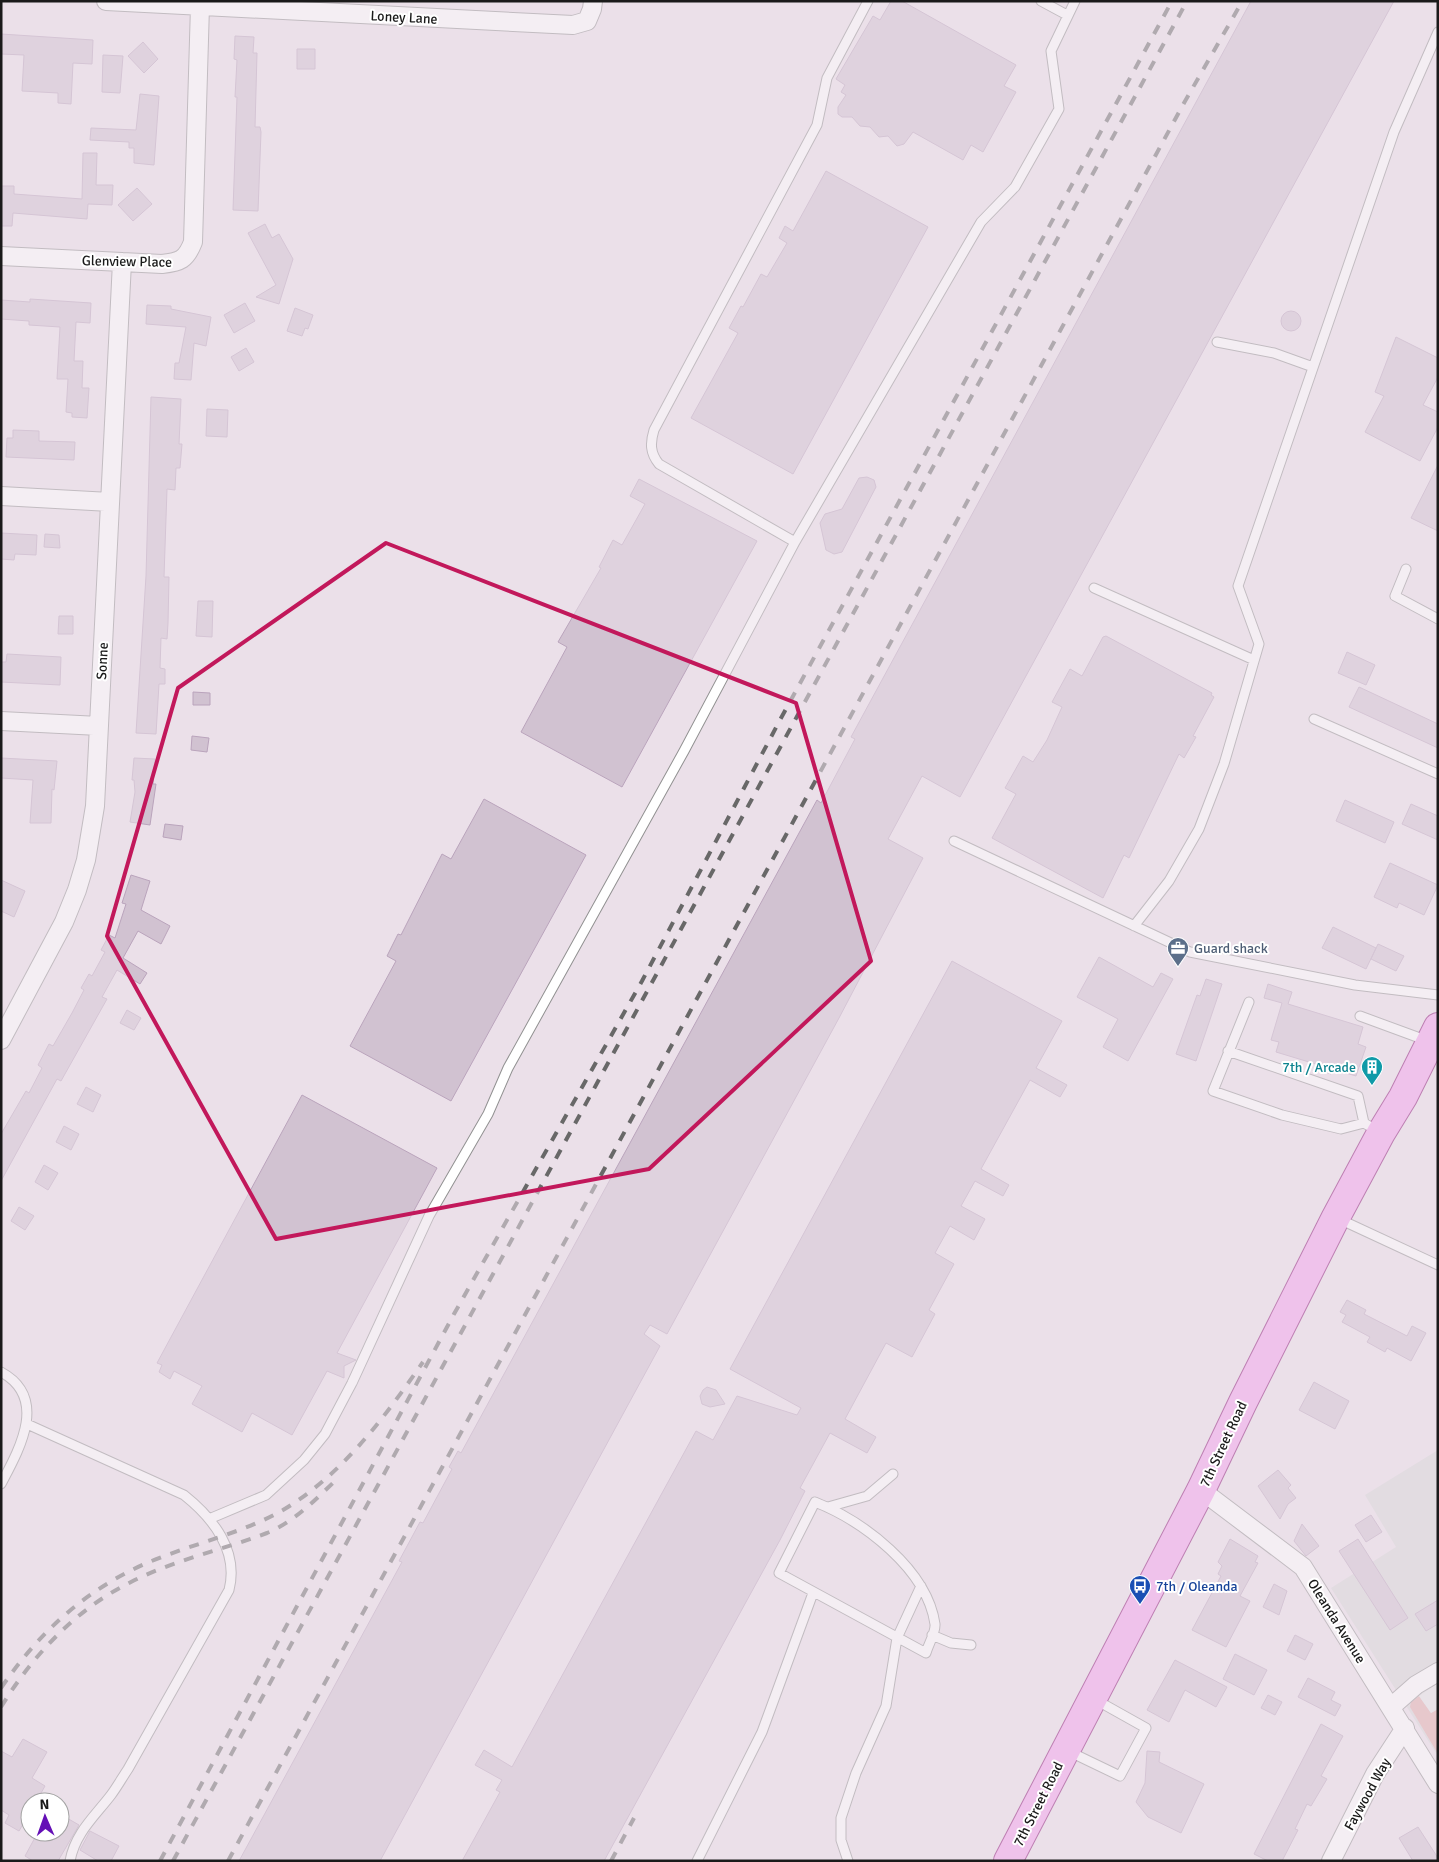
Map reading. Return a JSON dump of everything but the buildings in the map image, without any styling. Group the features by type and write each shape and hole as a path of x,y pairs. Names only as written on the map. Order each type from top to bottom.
{"main road":[{"name":"7th Street Road","path":"1008,1861 1201,1490 1243,1402 1336,1218 1372,1128 1403,1097 1434,1034"}],"street":[{"name":"Loney Lane","path":"106,1 573,25 587,20 593,1"},
{"name":"Glenview Place","path":"1,256 162,264 178,262 184,258 193,242 200,6"},
{"name":"Sonne","path":"3,1032 64,922 78,890 86,860 95,806 122,262"},
{"path":"1,496 110,502"},
{"path":"1,721 99,726"},
{"name":"Oleanda Avenue","path":"1201,1490 1303,1567 1405,1728 1438,1784"},
{"path":"1391,1707 1416,1686 1438,1672"},
{"name":"Faywood Way","path":"1331,1861 1375,1774 1405,1728"}],"lane":[{"path":"795,542 659,464 651,450 654,430 817,126 827,78 868,1"},
{"path":"1041,1 1068,15"},
{"path":"209,1519 266,1495 304,1460 325,1434 352,1382 430,1216 488,1114 508,1068 684,751 795,542 981,222 1015,187 1059,109 1051,50 1076,1"},
{"path":"1134,926 1168,880 1199,829 1224,764 1259,644 1238,586 1394,132 1438,32"},
{"path":"1217,342 1274,353 1313,367"},
{"path":"1406,569 1395,596 1438,619"},
{"path":"1094,588 1254,660"},
{"path":"1314,719 1438,774"},
{"path":"954,841 1190,952 1355,985 1438,995"},
{"path":"1228,1051 1358,1096 1372,1128 1342,1129 1282,1115 1213,1091 1228,1051 1249,1002"},
{"path":"1360,1016 1434,1034"},
{"path":"1336,1218 1438,1265"},
{"path":"1,1372 11,1377 26,1402 27,1424 20,1449 1,1484"},
{"path":"27,1424 184,1494 201,1508 221,1536 229,1553 232,1567 229,1590 128,1769 111,1795 84,1828 72,1851 70,1861"},
{"path":"828,1507 867,1496 893,1474"},
{"path":"815,1502 850,1519 890,1548 921,1586 934,1630 926,1653 779,1573 815,1502"},
{"path":"848,1861 842,1840 841,1818 856,1773 886,1706 897,1638 921,1586"},
{"path":"698,1861 762,1732 813,1593"},
{"path":"934,1630 951,1643 972,1644"},
{"path":"1065,1750 1120,1776 1146,1728 1093,1698"}],"highlighted area":[{"path":"386,543 796,703 871,961 649,1169 276,1239 107,936 178,688"}],"shaded area":[{"path":"1438,1450 1438,1756 1331,1588 1396,1547 1365,1495"},
{"path":"1438,1683 1438,1709 1431,1713 1419,1696"},
{"path":"1419,1696 1431,1713 1438,1709 1438,1754 1410,1707 1411,1702"}],"railway":[{"path":"160,1861 454,1314 642,981 780,720 1172,1"},
{"path":"173,1861 1187,1"},
{"path":"228,1861 1184,103 1239,7"},
{"path":"1,1688 35,1644 54,1625 96,1591 144,1564 256,1523 283,1510 305,1496 325,1480 361,1444 423,1362"},
{"path":"1,1707 27,1669 57,1635 111,1593 147,1574 277,1528 304,1510 336,1480"},
{"path":"611,1861 634,1818"}],"place":[{"name":"Guard shack","path":"1178,967"},
{"name":"7th / Arcade","path":"1372,1086"},
{"name":"7th / Oleanda","path":"1140,1605"}]}
